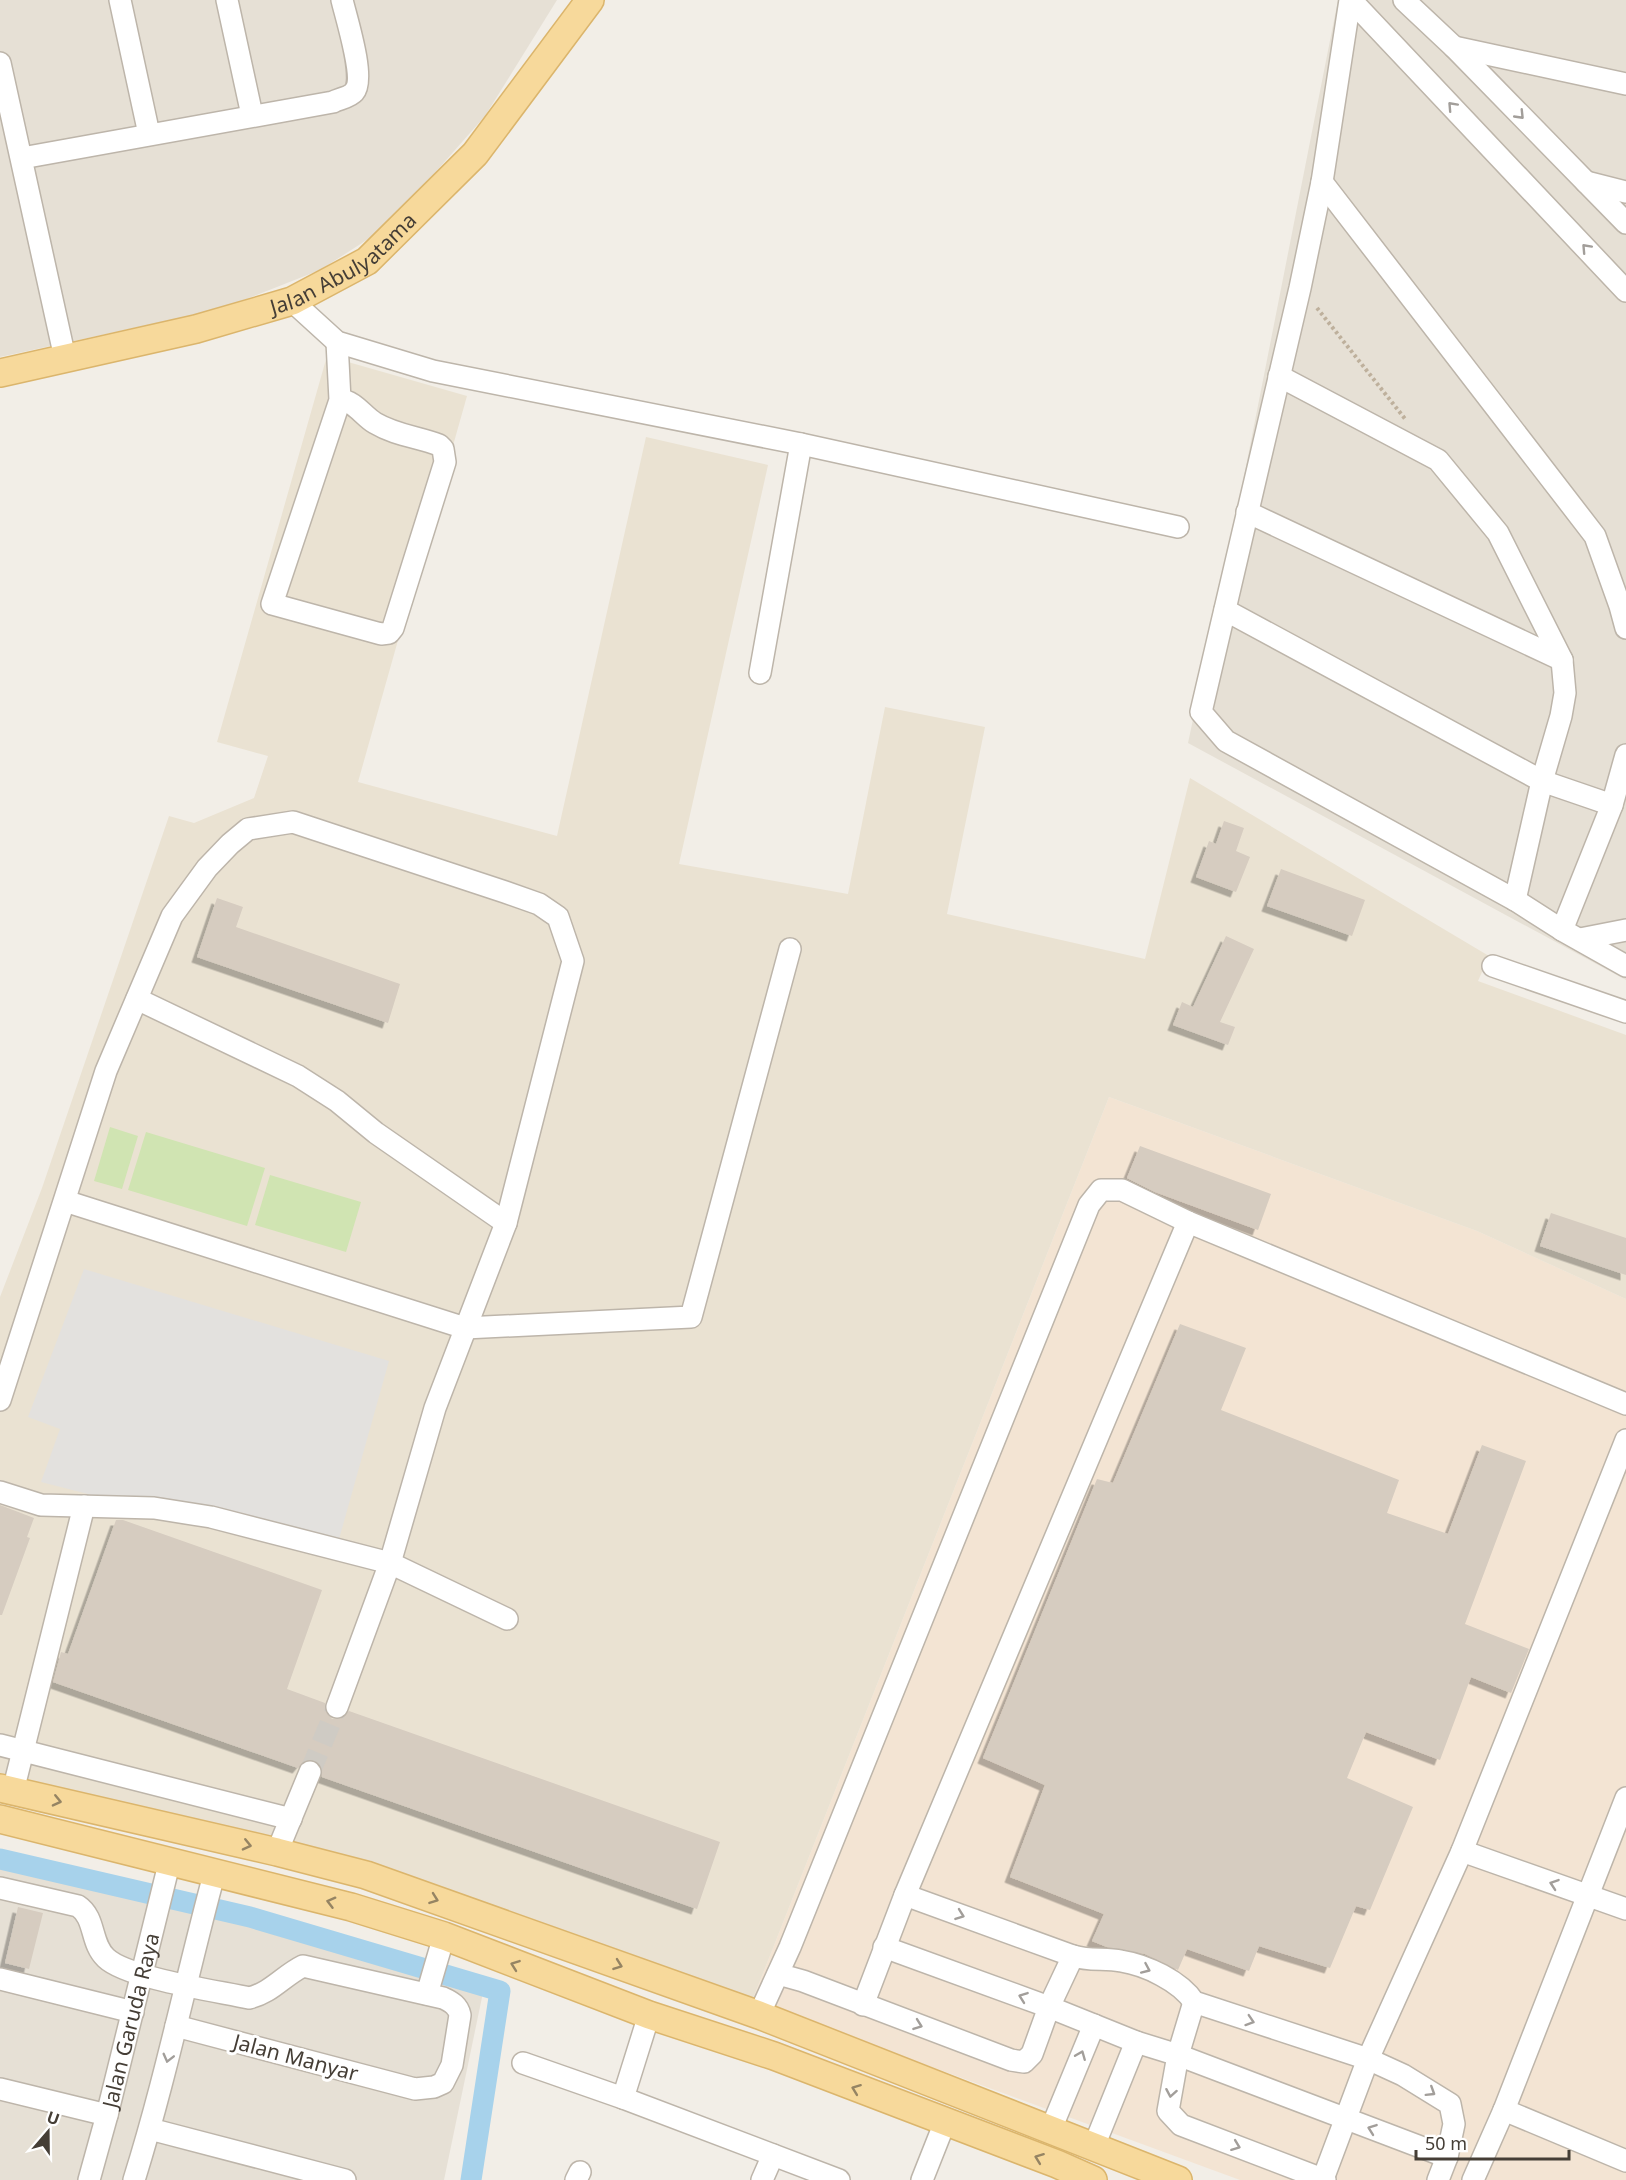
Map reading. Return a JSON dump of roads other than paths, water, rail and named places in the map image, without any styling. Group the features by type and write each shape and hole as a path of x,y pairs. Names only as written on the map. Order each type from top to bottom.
{"main road":[{"name":"Jalan Abulyatama","path":"0,373 196,328 292,301 367,261 475,154 590,0"},
{"path":"6,1790 277,1852 366,1875 759,2015 1178,2180"},
{"path":"0,1819 170,1860 212,1882 351,1907 441,1947 516,1965 650,2015 774,2056 1082,2178"},
{"path":"546,1975 557,1944"}],"street":[{"path":"120,0 149,134"},
{"path":"226,0 252,116"},
{"path":"22,158 333,102 354,93 358,86 358,72 342,0"},
{"path":"1351,0 1322,182 1300,288 1202,712 1226,741 1515,900 1626,966"},
{"path":"1351,0 1626,291"},
{"path":"1404,0 1454,47 1626,223"},
{"path":"1454,47 1626,84"},
{"path":"0,63 64,358"},
{"path":"1322,182 1595,536 1626,628"},
{"path":"1586,182 1626,192"},
{"path":"292,301 338,342 433,371 801,444 1179,527"},
{"path":"338,342 340,400 272,604 381,634 388,633 393,628 444,462 444,454 439,445 399,434 376,424 360,414 354,405 340,400"},
{"path":"1279,376 1438,460 1498,533 1562,660 1565,693 1561,716 1542,781 1515,900"},
{"path":"760,673 801,444"},
{"path":"1247,512 1562,660"},
{"path":"1225,610 1542,781 1612,805"},
{"path":"1571,934 1626,755"},
{"path":"0,1400 106,1071 172,916 207,868 230,844 248,829 293,822 539,904 558,917 573,961 506,1223 435,1408 390,1563 337,1707"},
{"path":"1571,934 1626,930"},
{"path":"65,1201 465,1328 691,1317 790,949"},
{"path":"1493,966 1626,1012"},
{"path":"137,999 308,1082 337,1101 376,1133 506,1223"},
{"path":"759,2015 778,1974 1089,1205 1101,1190 1122,1190 1188,1222 1626,1404"},
{"path":"863,2005 905,1895 1188,1222"},
{"path":"1194,2002 1178,2055 1168,2111 1181,2125 1324,2180 1368,2059 1462,1851 1626,1440"},
{"path":"0,1492 41,1504 153,1508 211,1517 390,1563 507,1619"},
{"path":"6,1790 22,1750 84,1506"},
{"path":"0,1745 291,1819"},
{"path":"277,1852 310,1772"},
{"path":"1473,2180 1504,2110 1626,1798"},
{"path":"1462,1851 1626,1909"},
{"name":"Jalan Garuda Raya","path":"88,2180 107,2115 170,1860"},
{"path":"134,2180 150,2129 212,1882"},
{"path":"0,1888 78,1906 90,1918 96,1946 116,1966 186,1985 249,1998 261,1995 292,1971 303,1966 429,1987 441,1947"},
{"path":"905,1895 1073,1956 1087,1960 1119,1960 1141,1966 1170,1981 1189,1995 1194,2002 1368,2059 1403,2075 1450,2104 1454,2124 1447,2157 1438,2180"},
{"path":"884,1947 1447,2157"},
{"path":"778,1974 1011,2060 1024,2062 1032,2054 1049,2007 1073,1956"},
{"path":"0,1979 133,2012"},
{"name":"Jalan Manyar","path":"176,2026 415,2089 434,2087 443,2083 452,2065 460,2025 459,2010 429,1987"},
{"path":"623,2098 650,2015"},
{"path":"1051,2129 1094,2025"},
{"path":"1094,2146 1136,2042"},
{"path":"523,2063 773,2155 790,2172 839,2180"},
{"path":"0,2089 107,2115"},
{"path":"1504,2110 1626,2161"},
{"path":"922,2180 945,2122"},
{"path":"150,2129 284,2171 345,2180"},
{"path":"762,2180 773,2155"}],"waterway":[{"path":"0,1859 250,1917 500,1991 471,2180"}],"tunnel":[{"path":"310,1772 337,1707"}]}
